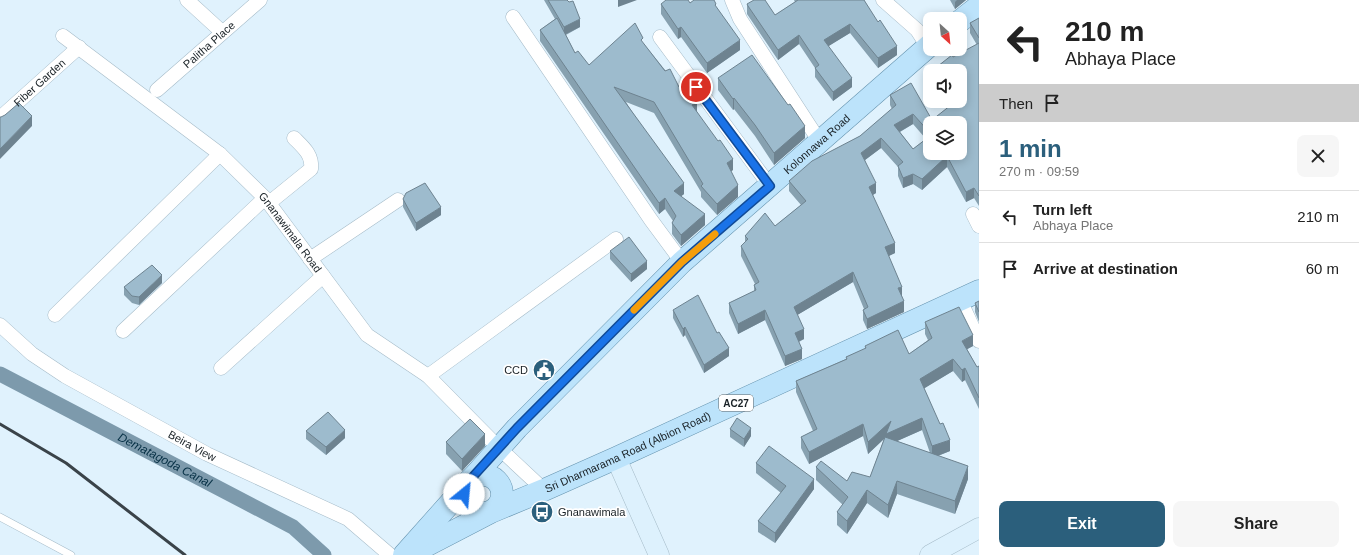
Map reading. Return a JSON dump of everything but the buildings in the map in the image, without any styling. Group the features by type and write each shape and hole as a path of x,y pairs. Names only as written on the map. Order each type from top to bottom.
{"main road":[{"path":"967,15 979,6"},
{"name":"Kolonnawa Road","path":"404,555 517,428 682,262 923,51"},
{"name":"Sri Dharmarama Road (Albion Road)","path":"408,555 491,512 616,458 979,291"},
{"path":"468,482 473,478 485,475 496,480 500,485 502,497 496,508 491,512"}],"street":[{"path":"187,0 222,32"},
{"name":"Palitha Place","path":"157,90 260,0"},
{"path":"732,0 740,19 820,142"},
{"path":"883,0 917,30 923,38"},
{"path":"513,17 651,220 682,262"},
{"name":"Gnanawimala Road","path":"63,36 220,154 267,201 367,335 428,376 499,448 544,490"},
{"path":"660,37 770,186"},
{"name":"Fiber Garden","path":"0,118 79,47"},
{"path":"123,331 267,201 311,169 312,162 309,156 294,138"},
{"path":"54,315 220,154"},
{"path":"310,259 398,200"},
{"path":"428,376 616,239"},
{"path":"221,368 323,276"},
{"path":"960,300 979,341"},
{"name":"Beira View","path":"0,325 32,354 65,376 207,454 348,519 390,555"},
{"path":"616,458 659,555"},
{"path":"930,555 979,528"}],"lane":[{"path":"0,517 71,555"}],"waterway":[{"name":"Dematagoda Canal","path":"0,374 293,527 324,555"}],"railway":[{"path":"0,424 66,463 185,555"}],"slow traffic":[{"path":"634,310 682,262 715,234"}],"place":[{"name":"CCD","path":"544,370"},
{"name":"Gnanawimala","path":"542,512"}],"route":[{"path":"464,494 468,482 517,428 682,262 770,186 696,87"}]}
